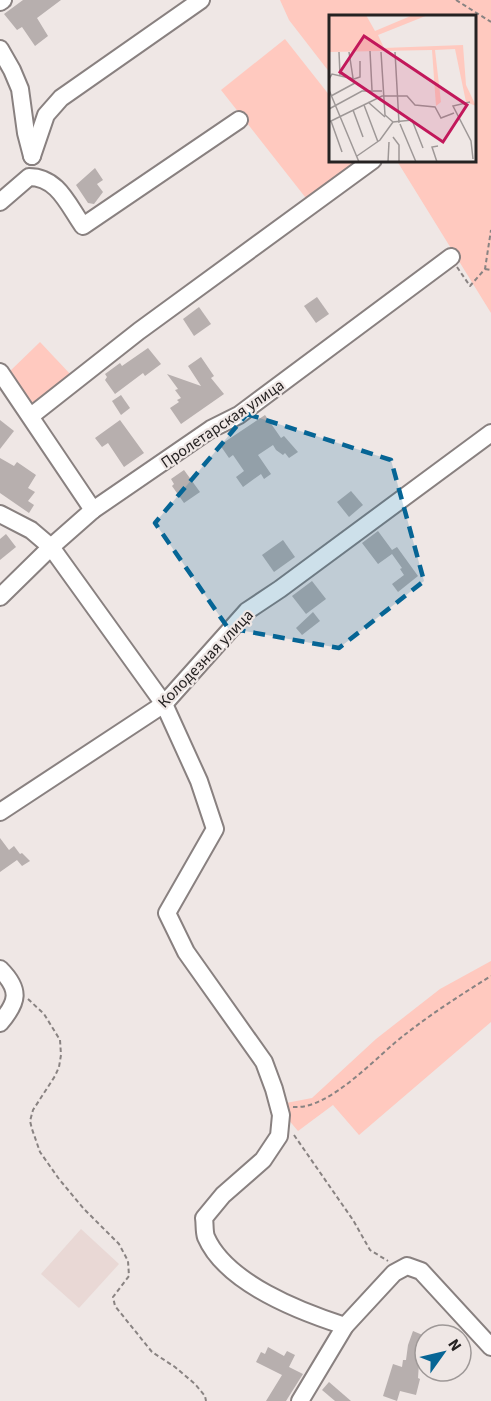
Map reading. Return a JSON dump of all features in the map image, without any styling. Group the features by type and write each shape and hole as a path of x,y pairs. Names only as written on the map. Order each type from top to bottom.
{"street":[{"path":"29,177 32,156 46,116 61,98 201,0"},
{"path":"0,49 20,89 26,133 32,156"},
{"path":"0,202 29,177 41,177 51,182 83,226 239,120"},
{"path":"31,416 139,331 370,162"},
{"name":"Пролетарская улица","path":"0,597 93,510 211,429 239,415 451,257"},
{"path":"0,372 93,510"},
{"name":"Колодезная улица","path":"0,812 164,704 247,611 491,432"},
{"path":"0,514 31,530 51,547 164,704 199,781 215,829 167,913 186,952 264,1062 281,1115 279,1136 263,1160 223,1195 204,1218 206,1235 221,1258 251,1285 303,1312 345,1326"},
{"path":"0,969 13,986 15,997 11,1010 0,1023"},
{"path":"300,1401 345,1326 394,1274 407,1266 421,1271 491,1347"}],"path":[{"path":"456,0 491,22"},
{"path":"451,257 470,286 484,269 491,231"},
{"path":"484,269 491,270"},
{"path":"279,1106 302,1108 339,1092 405,1034 458,996 491,976"},
{"path":"13,986 44,1014 60,1040 59,1067 33,1110 30,1121 40,1152 84,1209 118,1244 128,1261 129,1276 113,1297 115,1306 152,1352 195,1384 205,1396 206,1401"},
{"path":"293,1134 353,1220 370,1250 382,1259 407,1266"}],"highlighted area":[{"path":"247,414 391,460 424,581 339,648 228,628 155,523"}],"shaded area":[{"path":"280,0 491,0 491,313 398,162 476,162 476,15 329,15 329,72 289,20"},
{"path":"285,39 329,95 329,162 361,162 309,202 221,90"},
{"path":"40,342 71,375 31,408 7,374"},
{"path":"491,961 491,1022 359,1135 333,1105 298,1131 287,1118 286,1103 312,1098 376,1039 440,989"},
{"path":"81,1229 119,1264 79,1308 41,1274"}],"building":[{"path":"23,0 61,0 37,18 48,36 35,46 22,27 17,30 4,14"},
{"path":"95,168 103,180 97,184 103,192 94,204 88,203 76,185"},
{"path":"317,297 329,314 316,323 304,306"},
{"path":"199,307 211,324 194,336 183,319"},
{"path":"148,348 161,364 145,376 143,373 115,394 105,380 107,377 105,374 120,363 122,366"},
{"path":"201,357 214,376 211,378 224,394 181,424 170,408 181,398 175,390 178,389 167,374 201,386 188,366"},
{"path":"121,395 130,408 121,415 112,401"},
{"path":"265,415 281,438 284,436 298,452 289,458 285,453 283,455 276,450 273,445 258,455 271,474 264,479 261,474 243,487 236,477 244,471 233,455 229,458 220,445"},
{"path":"0,420 14,431 0,449"},
{"path":"120,420 144,453 124,467 108,443 102,447 95,438"},
{"path":"0,458 14,466 17,462 36,475 28,488 35,492 28,501 34,505 29,513 0,493"},
{"path":"184,470 200,492 184,503 172,486 174,484 171,479"},
{"path":"351,491 363,505 349,517 337,502"},
{"path":"378,531 392,550 397,547 418,576 398,592 392,584 404,575 392,554 378,564 362,543"},
{"path":"6,534 16,547 0,560 0,539"},
{"path":"283,540 295,557 274,572 262,555"},
{"path":"312,581 326,599 306,614 292,596"},
{"path":"313,612 320,621 302,635 296,628"},
{"path":"0,838 9,850 14,846 30,861 22,866 17,860 0,872"},
{"path":"413,1331 413,1383 419,1383 416,1395 400,1391 397,1401 383,1396 393,1364 402,1367 403,1360 406,1360"},
{"path":"268,1347 284,1356 287,1351 295,1355 289,1367 303,1374 286,1401 266,1401 282,1375 256,1362 261,1352 265,1354"},
{"path":"329,1382 351,1401 335,1401 322,1390"}]}
